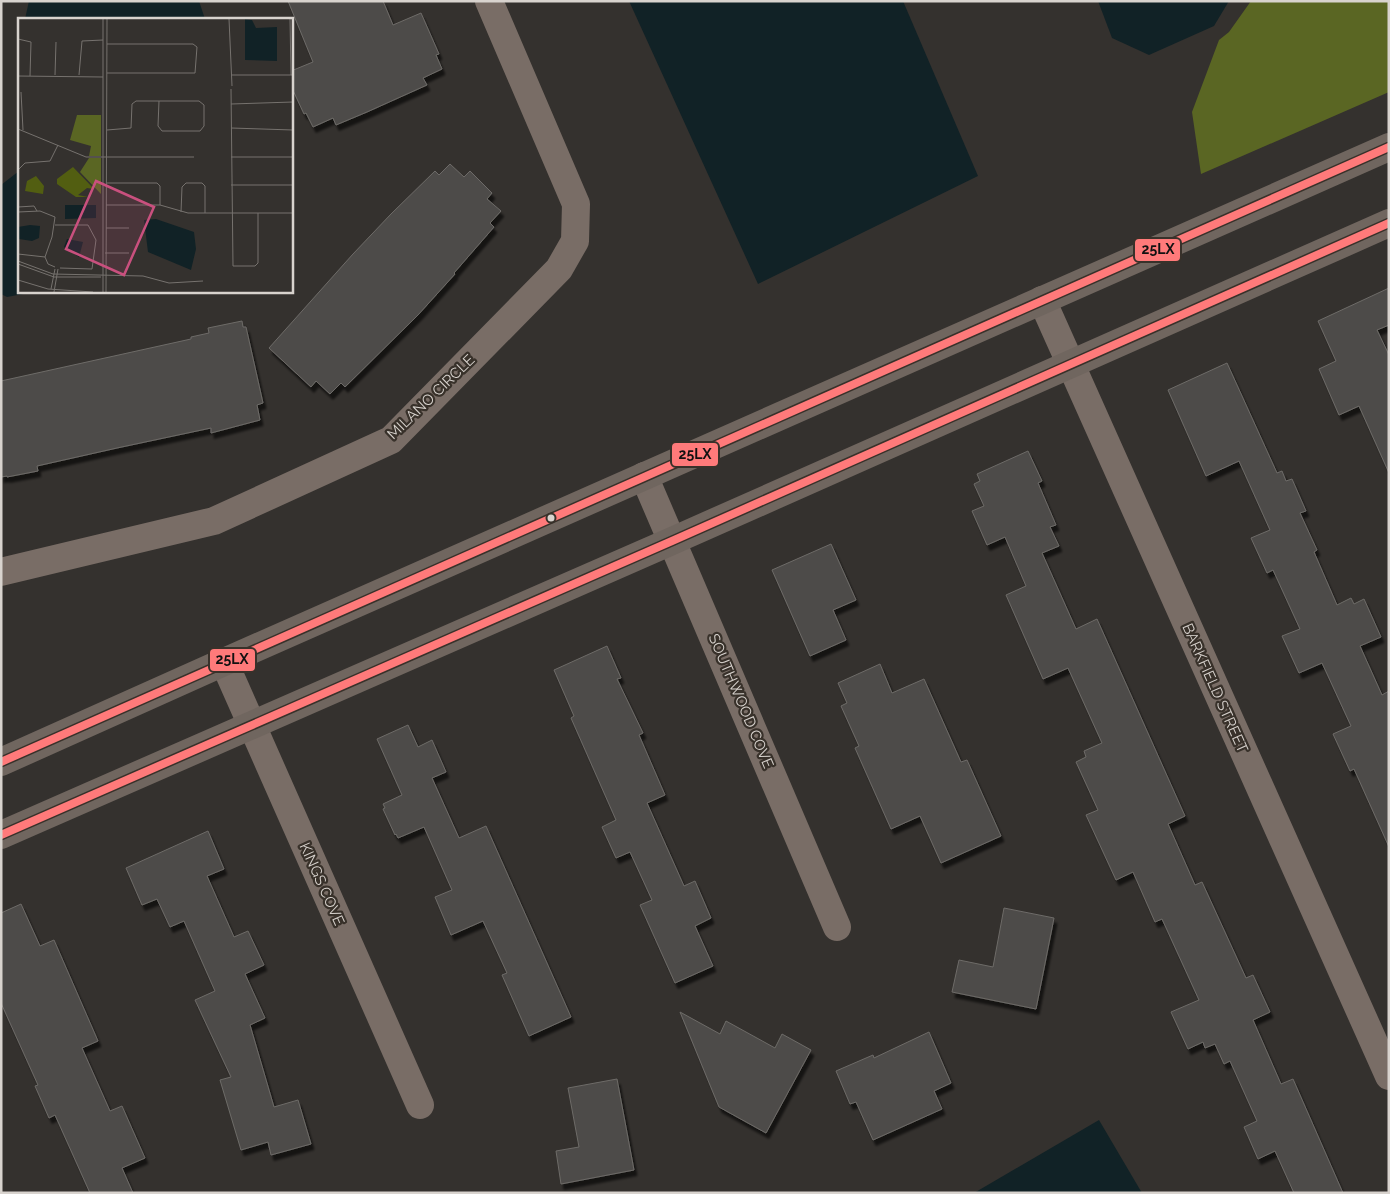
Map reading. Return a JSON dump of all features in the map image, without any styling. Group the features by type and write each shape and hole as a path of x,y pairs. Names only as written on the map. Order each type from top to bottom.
{"main road":[{"path":"1,762 1389,148"},
{"path":"1,835 672,541 1389,222"}],"street":[{"name":"MILANO CIRCLE","path":"1,572 214,521 391,440 559,269 575,241 576,204 489,1"},
{"name":"BARKFIELD STREET","path":"1042,300 1389,1076"},
{"name":"SOUTHWOOD COVE","path":"644,476 836,927"},
{"name":"KINGS COVE","path":"224,662 420,1105"}],"green space":[{"path":"1251,1 1389,1 1389,92 1201,174 1192,112 1219,40 1229,32"}],"shaded area":[{"path":"29,1 199,1 205,18 25,18"},
{"path":"629,1 903,1 978,176 758,284"},
{"path":"1098,1 1229,1 1214,26 1149,55 1112,38"},
{"path":"18,172 18,292 34,292 7,297 1,294 1,185"},
{"path":"1099,1120 1142,1193 974,1193"}],"building":[{"path":"288,1 383,1 393,25 421,13 439,54 436,55 442,69 423,78 427,85 367,112 336,125 333,118 313,127 306,113 304,114 292,88 292,71 313,62"},
{"path":"450,164 464,177 470,171 492,193 487,199 501,211 490,223 494,227 418,315 345,387 341,383 330,394 316,381 311,387 269,348 391,214 435,171 439,175"},
{"path":"1389,288 1389,325 1377,330 1389,355 1389,473 1359,406 1339,415 1319,369 1336,361 1318,321"},
{"path":"242,321 243,327 246,327 263,403 257,405 260,420 211,433 211,428 117,448 37,466 38,471 1,477 1,381 191,339 191,337 209,333 208,328"},
{"path":"1227,363 1277,473 1282,471 1286,481 1292,479 1306,511 1300,513 1317,550 1314,552 1337,605 1351,598 1354,604 1364,599 1381,637 1360,646 1382,695 1389,691 1389,847 1354,769 1350,771 1333,734 1351,726 1322,663 1299,673 1282,636 1300,629 1273,570 1267,573 1251,538 1270,530 1239,461 1206,476 1168,390"},
{"path":"1028,451 1042,481 1038,483 1056,525 1050,527 1059,546 1042,553 1076,629 1097,619 1185,816 1168,824 1195,885 1202,882 1246,978 1253,975 1270,1012 1253,1020 1281,1084 1293,1079 1343,1193 1294,1193 1275,1151 1258,1159 1244,1127 1257,1121 1230,1061 1224,1064 1215,1044 1205,1048 1203,1042 1188,1049 1171,1012 1199,1000 1162,919 1155,922 1133,872 1116,880 1086,815 1098,810 1076,762 1086,757 1084,751 1102,743 1068,668 1043,679 1006,595 1026,586 1005,537 987,545 972,511 984,506 974,484 980,481 977,474"},
{"path":"831,544 856,600 833,610 846,640 810,656 772,570"},
{"path":"607,646 621,678 617,679 643,733 639,735 665,795 647,803 684,886 695,881 711,918 695,926 713,966 675,983 640,905 652,900 630,852 616,858 602,827 616,820 571,718 574,716 554,670"},
{"path":"880,664 892,693 924,679 961,762 967,760 1001,836 941,863 920,816 891,829 855,748 859,746 841,706 847,703 838,683"},
{"path":"408,725 418,747 432,740 446,772 432,778 459,838 486,826 571,1017 529,1036 502,975 507,973 483,921 451,935 435,897 452,890 424,827 398,838 395,835 383,809 385,808 383,804 402,795 377,739"},
{"path":"208,831 224,869 207,876 234,937 248,931 264,965 245,974 265,1018 250,1025 274,1107 298,1100 311,1144 271,1155 268,1142 241,1150 220,1080 231,1077 195,1000 215,991 184,921 170,927 157,899 142,905 126,868"},
{"path":"21,904 40,946 54,940 98,1041 82,1048 110,1111 122,1106 145,1158 122,1168 133,1193 90,1193 55,1115 49,1118 35,1086 38,1085 1,1003 1,913"},
{"path":"1004,908 1054,918 1036,1009 952,992 959,960 993,967"},
{"path":"680,1012 720,1034 726,1021 775,1048 782,1034 811,1050 766,1133 719,1107"},
{"path":"929,1032 951,1083 934,1091 942,1109 873,1140 856,1102 850,1104 836,1071 873,1055 874,1058"},
{"path":"617,1079 634,1170 561,1184 556,1151 579,1147 568,1088"}],"transit line":[{"name":"25LX","path":"1,762 1389,147"},
{"name":"25LX","path":"1,835 672,541 1389,223"}]}
